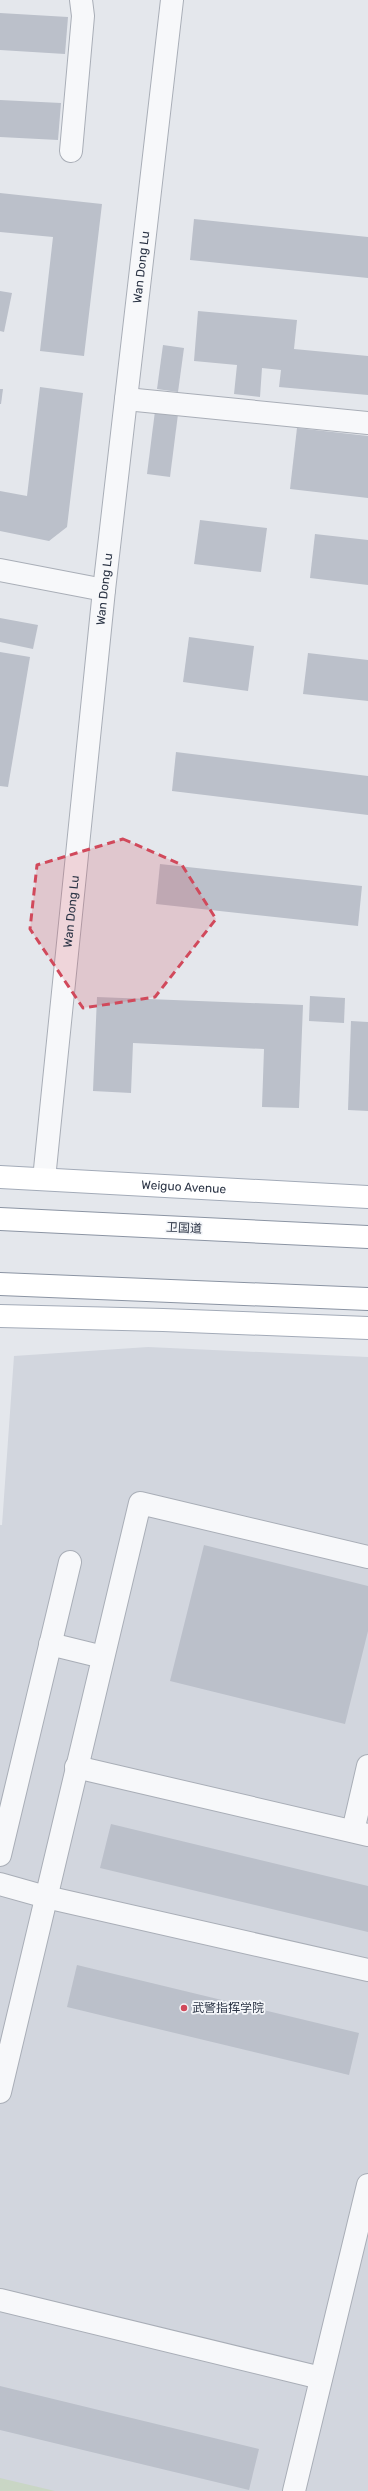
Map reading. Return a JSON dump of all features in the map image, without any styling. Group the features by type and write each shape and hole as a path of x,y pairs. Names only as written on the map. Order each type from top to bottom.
{"main road":[{"name":"Weiguo Avenue","path":"0,1177 368,1197"},
{"name":"卫国道","path":"0,1219 368,1237"},
{"path":"0,1284 368,1299"},
{"path":"0,1316 163,1320 368,1328"}],"street":[{"path":"71,151 83,16 81,0"},
{"name":"Wan Dong Lu","path":"44,1179 104,590 172,0"},
{"path":"126,399 368,423"},
{"path":"0,570 104,590"},
{"path":"0,2092 76,1767 140,1503 368,1557"},
{"path":"0,1855 70,1562"},
{"path":"50,1644 103,1657"},
{"path":"76,1767 360,1833 368,1766"},
{"path":"0,1884 46,1897 368,1970"},
{"path":"294,2491 368,2185"},
{"path":"0,2300 321,2378"}],"highlighted area":[{"path":"123,839 182,865 216,919 155,997 83,1008 30,929 37,865"}],"shaded area":[{"name":"武警指挥学院","path":"148,1347 368,1357 368,2491 0,2491 0,1525 2,1525 14,1356"}],"green space":[{"path":"0,2478 55,2491 0,2491"}],"building":[{"path":"0,13 68,17 65,54 0,50"},
{"path":"0,100 61,103 58,140 0,137"},
{"path":"0,193 102,204 84,356 40,351 53,237 0,232"},
{"path":"194,219 368,237 368,278 190,260"},
{"path":"0,291 12,293 4,332 0,331"},
{"path":"198,311 297,320 294,349 368,356 368,395 279,387 281,370 262,368 260,397 234,394 237,365 194,361"},
{"path":"163,345 184,348 178,392 157,389"},
{"path":"40,387 83,393 67,527 49,541 0,531 0,491 27,496"},
{"path":"0,389 3,389 1,404 0,404"},
{"path":"155,411 178,414 170,477 147,474"},
{"path":"297,428 368,436 368,498 290,489"},
{"path":"200,520 267,528 261,572 194,564"},
{"path":"315,534 368,540 368,585 310,578"},
{"path":"0,618 38,625 33,649 0,642"},
{"path":"189,637 254,646 248,691 183,682"},
{"path":"0,652 30,657 8,787 0,786"},
{"path":"308,653 368,660 368,701 303,694"},
{"path":"176,752 368,776 368,815 172,791"},
{"path":"160,864 362,886 358,926 156,904"},
{"path":"310,996 345,998 344,1023 309,1021"},
{"path":"97,997 303,1005 299,1108 262,1107 264,1049 133,1043 131,1093 93,1091"},
{"path":"351,1021 368,1022 368,1111 348,1110"},
{"path":"204,1545 368,1586 368,1631 345,1724 170,1681"},
{"path":"111,1824 368,1886 368,1932 100,1868"},
{"path":"77,1965 359,2033 349,2075 67,2007"},
{"path":"0,2386 259,2449 249,2490 0,2430"}],"place":[{"name":"武警指挥学院","path":"184,2008"}]}
